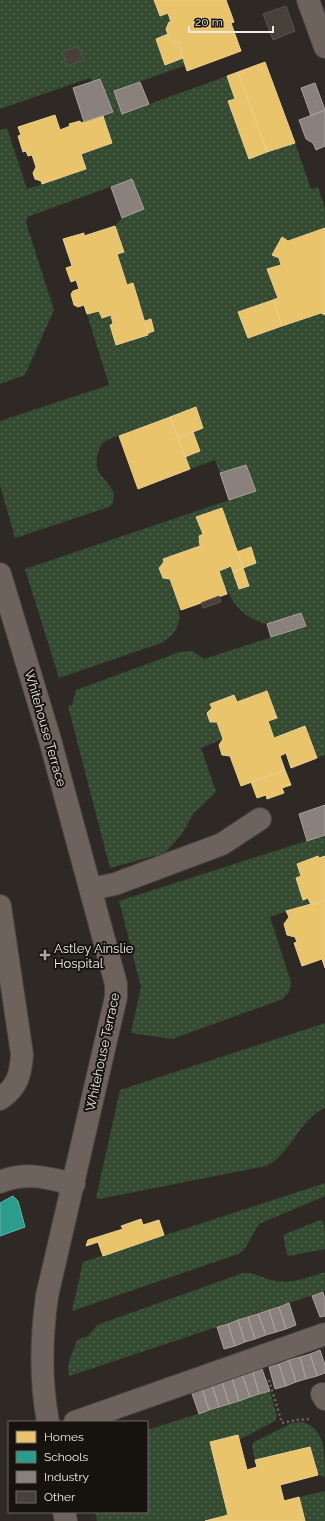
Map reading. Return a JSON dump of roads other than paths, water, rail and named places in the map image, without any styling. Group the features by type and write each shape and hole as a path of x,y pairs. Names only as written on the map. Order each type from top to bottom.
{"street":[{"path":"308,0 325,47"},
{"name":"Whitehouse Terrace","path":"0,574 50,740 92,889 113,967 116,984 116,997 48,1296 42,1336 42,1369 48,1421"},
{"path":"92,889 115,884 222,844 260,819"},
{"path":"0,906 22,1054 20,1071 15,1085 0,1099"},
{"path":"0,1182 23,1176 30,1176 48,1178 74,1184"},
{"path":"78,1421 325,1334"}],"place":[{"name":"Astley Ainslie Hospital","path":"45,955"}]}
